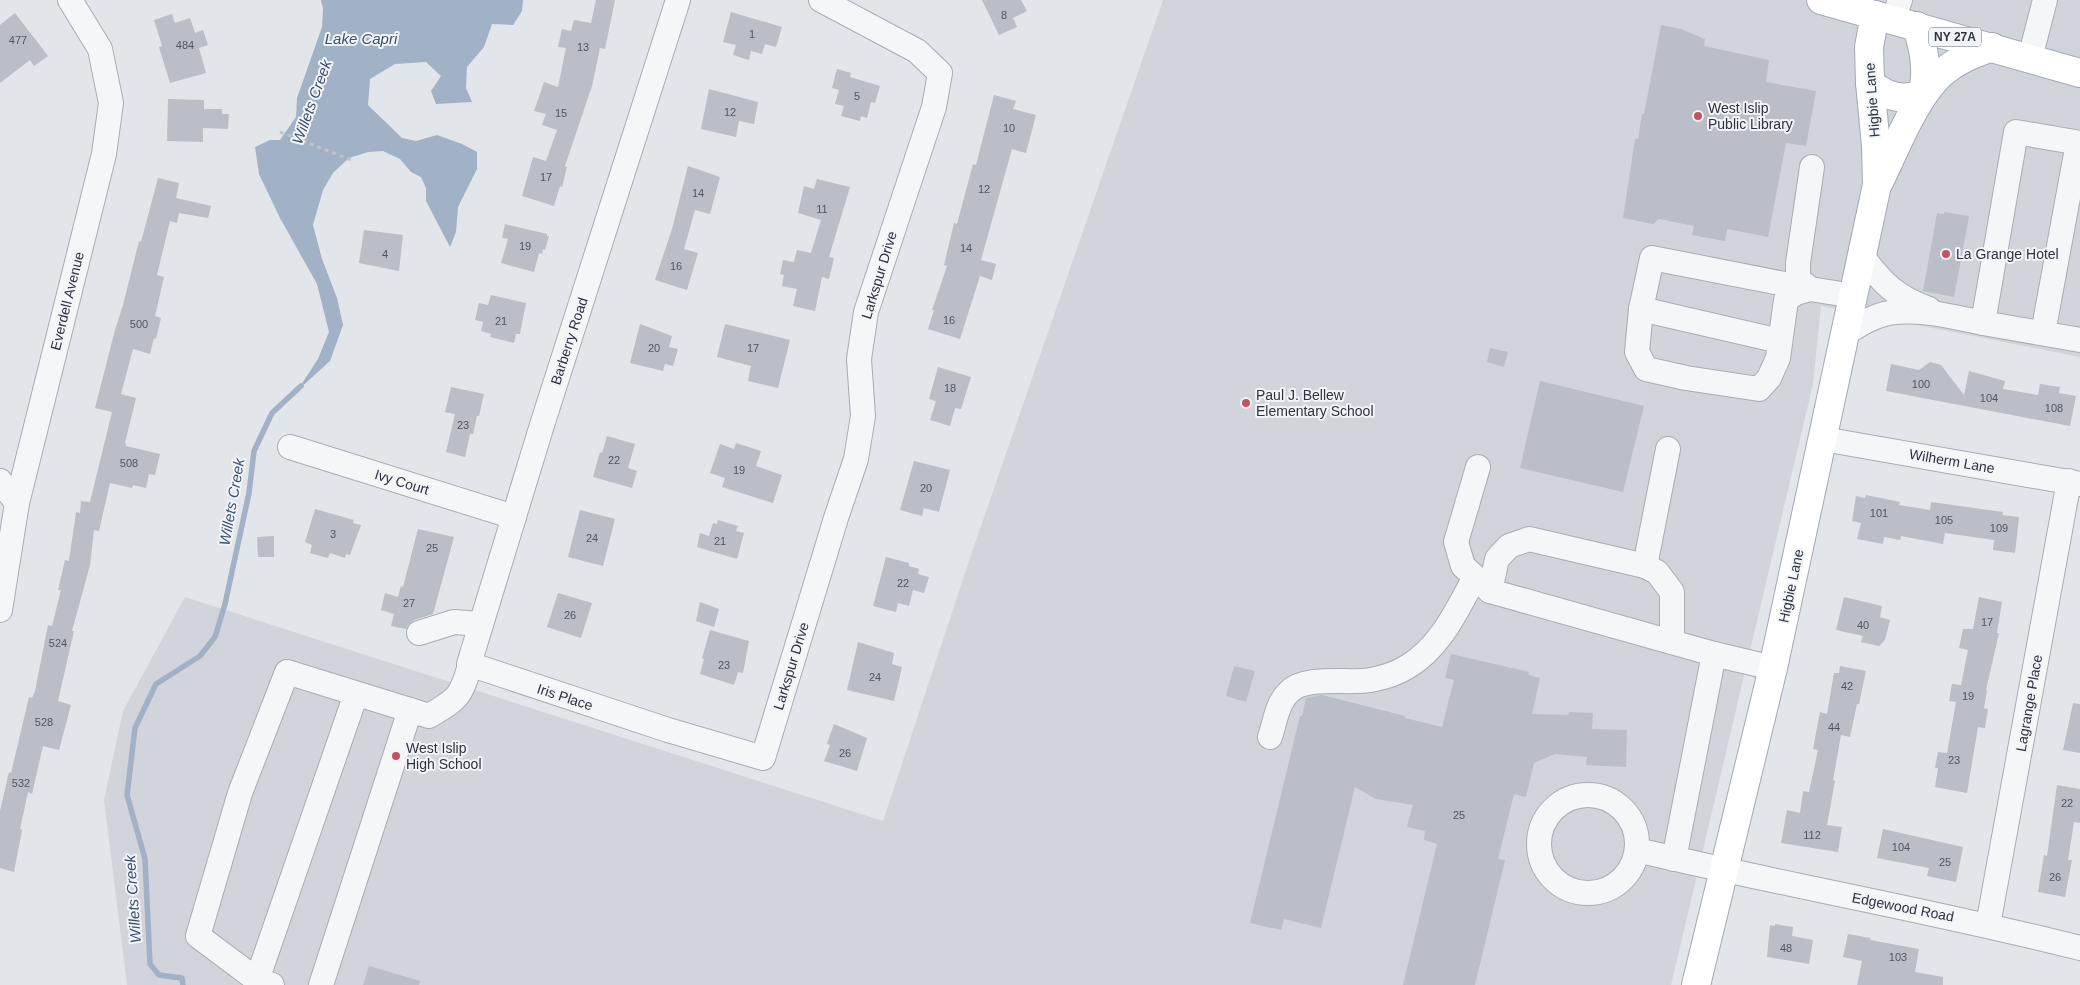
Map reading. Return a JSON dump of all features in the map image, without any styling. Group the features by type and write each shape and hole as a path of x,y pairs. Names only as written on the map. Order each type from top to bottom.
{"main road":[{"name":"NY 27A","path":"1821,0 1896,15 1992,47 2080,73"},
{"name":"Higbie Lane","path":"1696,985 1773,668 1877,185 1869,47 1896,15 1926,60 1927,69 1923,93 1877,185"},
{"name":"Higbie Lane","path":"1923,93 1946,69 1966,56 1992,47"},
{"path":"1870,83 1878,90 1894,97 1914,97 1923,93"}],"street":[{"name":"Everdell Avenue","path":"0,610 17,503 104,154 111,103 100,49 70,0"},
{"name":"Barberry Road","path":"482,624 514,517 678,0"},
{"name":"Larkspur Drive","path":"764,758 833,527 856,459 863,416 859,359 866,312 934,107 940,73 917,51 821,0"},
{"path":"2030,58 2044,0"},
{"path":"1983,323 2016,132 2079,143 2043,333"},
{"path":"1810,289 1798,279 1798,263 1812,167"},
{"path":"1862,256 1880,280 1908,302 1949,317"},
{"path":"1810,289 1796,292 1786,300 1778,358 1770,378 1759,389 1686,378 1646,369 1637,352 1641,309 1652,258 1854,296"},
{"path":"1641,309 1780,341"},
{"path":"1846,333 1866,321 1889,313 1916,313 2080,340"},
{"name":"Wilherm Lane","path":"1823,439 2075,483"},
{"name":"Ivy Court","path":"290,447 514,517"},
{"path":"1645,566 1668,448"},
{"path":"1478,467 1456,542 1463,566 1483,584 1672,642 1773,668"},
{"path":"0,481 17,503"},
{"name":"Lagrange Place","path":"1988,925 2075,483"},
{"path":"1270,737 1281,703 1290,690 1304,683 1370,680 1405,669 1423,657 1483,584 1498,559 1509,546 1529,539 1645,566 1657,572 1672,592 1672,642"},
{"path":"356,694 265,983 198,936 240,793 287,672 429,716 455,700 465,683 482,624 454,622 420,633"},
{"path":"1674,859 1714,654"},
{"name":"Iris Place","path":"470,664 668,730 764,758"},
{"path":"321,985 410,710"},
{"path":"1594,795 1609,799 1622,808 1632,820 1637,835 1637,850 1632,867 1622,880 1608,889 1591,893 1574,891 1559,884 1547,872 1540,856 1539,839 1543,824 1552,811 1564,801 1578,796 1594,795"},
{"name":"Edgewood Road","path":"1637,850 1725,871 1988,925 2080,948"}],"path":[{"path":"280,132 354,161"}],"shaded area":[{"path":"1163,0 2080,0 2080,357 1821,306 1813,384 1671,985 127,985 104,800 123,711 185,597 883,821 972,552"}],"water":[{"name":"Lake Capri","path":"321,0 523,0 522,11 513,25 492,24 484,47 467,67 466,88 472,102 436,104 431,91 441,76 426,62 395,64 370,79 368,105 402,138 416,141 437,135 462,144 477,152 477,169 458,207 456,232 450,247 426,201 426,188 421,177 411,172 400,159 383,151 368,152 349,158 333,173 323,190 313,225 322,259 337,298 343,325 330,361 297,391 318,359 329,332 317,284 280,218 259,174 255,147 270,140 280,140 296,117 297,98 322,27 323,9"}],"building":[{"path":"596,0 615,0 605,49 600,48 592,86 565,166 567,167 562,187 560,186 554,206 522,196 533,157 546,161 557,130 542,125 546,114 534,111 544,82 558,87 566,48 558,47 562,29 571,31 574,20 591,23"},
{"path":"982,0 1021,0 1027,11 1013,18 1017,27 999,35"},
{"path":"731,12 782,27 776,47 765,44 762,54 751,51 749,60 733,55 736,45 723,42"},
{"path":"15,13 48,56 34,66 30,60 0,83 0,25"},
{"path":"172,14 175,23 190,18 195,33 203,30 208,45 199,48 206,73 170,83 159,47 162,46 154,20"},
{"path":"1661,25 1681,29 1705,39 1704,46 1769,60 1766,82 1816,91 1806,146 1786,143 1768,237 1727,229 1725,241 1692,235 1694,226 1659,219 1653,224 1623,218 1635,139 1638,139 1642,114 1644,114"},
{"path":"837,69 851,73 850,77 880,86 875,103 871,102 867,118 861,116 860,121 841,116 844,106 835,104 839,90 832,88"},
{"path":"709,89 758,102 754,124 739,121 736,137 701,129"},
{"path":"994,95 1016,101 1013,109 1036,115 1026,153 1012,149 981,260 996,264 992,280 980,276 960,339 928,329 934,310 932,310 947,266 944,265 954,223 957,224 973,164 976,165"},
{"path":"168,99 204,100 204,109 222,109 222,114 229,114 228,129 203,128 203,142 167,141"},
{"path":"688,166 720,177 710,214 695,210 684,249 698,253 687,290 655,280 672,229"},
{"path":"158,178 179,183 176,198 211,206 208,218 179,213 177,223 170,221 157,275 164,277 155,316 161,318 156,339 154,338 150,354 133,349 121,394 136,398 125,443 126,446 160,454 155,475 149,474 146,488 133,485 132,488 110,483 99,531 94,530 90,565 72,631 74,631 58,701 71,705 59,750 43,746 32,794 28,792 20,829 22,830 14,872 0,868 0,811 29,697 32,698 35,691 48,625 52,626 61,590 58,590 65,560 69,561 76,512 80,513 81,501 90,502 112,412 95,408 139,241 141,242"},
{"path":"817,179 850,187 829,257 834,258 829,279 822,277 815,311 793,306 797,289 782,286 784,275 780,274 783,260 794,262 797,250 811,253 821,220 798,213 804,186 814,189"},
{"name":"La Grange Hotel","path":"1944,212 1969,216 1954,297 1923,291 1937,213 1944,214"},
{"path":"505,224 549,236 545,250 543,249 542,254 539,253 534,272 501,263 508,239 502,238"},
{"path":"364,230 403,235 399,271 359,263"},
{"path":"491,295 526,303 520,334 516,334 514,343 490,337 491,334 481,331 483,322 475,320 479,303 488,305"},
{"path":"640,324 672,336 669,347 678,349 673,366 665,364 663,371 630,363"},
{"path":"725,324 790,340 778,388 748,381 751,366 717,357"},
{"path":"1490,348 1508,352 1504,367 1487,362"},
{"path":"1930,362 1941,365 1964,395 1969,371 2005,381 2003,389 2038,395 2040,384 2060,387 2059,393 2076,396 2070,426 1886,391 1891,364 1919,370"},
{"path":"938,367 971,377 961,409 955,408 950,426 930,420 936,401 929,399"},
{"path":"1540,381 1644,406 1623,492 1520,468"},
{"path":"451,387 484,394 473,434 470,434 465,457 446,452 455,414 445,412"},
{"path":"607,436 635,444 628,468 637,471 632,488 593,477"},
{"path":"736,443 761,451 756,466 782,475 773,503 722,487 725,478 710,473 720,444 734,449"},
{"path":"914,461 950,470 939,512 924,508 922,516 900,510"},
{"path":"1866,495 1900,502 1899,505 1930,510 1931,502 2003,512 2002,515 2019,517 2015,553 1993,550 1994,540 1945,533 1943,544 1901,536 1900,540 1884,537 1883,544 1857,539 1861,523 1852,521 1856,496 1865,498"},
{"path":"315,509 354,520 353,523 361,525 350,555 346,554 345,558 330,553 328,558 310,553 312,545 305,542"},
{"path":"580,510 615,519 603,566 568,557"},
{"path":"718,520 738,526 736,531 744,533 737,559 697,547 700,533 709,536 713,523 717,524"},
{"path":"418,529 454,537 433,614 414,620 406,629 391,626 394,614 381,610 385,593 398,597 401,586 403,587"},
{"path":"274,536 274,557 258,557 257,537"},
{"path":"886,557 909,563 909,566 919,569 918,574 929,577 924,593 913,590 909,606 898,603 896,612 873,606"},
{"path":"558,593 592,603 581,638 547,627"},
{"path":"1844,597 1882,606 1880,617 1890,620 1885,640 1879,646 1861,642 1863,636 1836,630"},
{"path":"1979,597 2002,602 1997,633 1999,633 1986,690 1984,708 1988,709 1985,728 1978,727 1967,793 1935,787 1938,768 1935,768 1938,752 1947,753 1956,702 1949,701 1952,684 1961,685 1968,650 1959,648 1963,629 1973,629"},
{"path":"700,602 719,609 714,627 696,621"},
{"path":"710,630 749,641 743,673 738,672 734,685 700,674 704,659 702,658"},
{"path":"858,642 894,653 892,664 902,667 894,701 847,690"},
{"path":"1451,654 1529,672 1528,675 1540,678 1532,714 1568,715 1569,712 1593,713 1592,729 1627,730 1626,767 1586,765 1587,757 1555,754 1534,763 1526,797 1514,794 1498,859 1505,860 1475,985 1403,985 1437,844 1424,840 1425,831 1407,827 1413,805 1376,799 1355,787 1321,928 1284,919 1281,930 1250,923 1306,698 1322,695 1442,727 1454,680 1445,678"},
{"path":"1234,666 1255,671 1246,702 1226,696"},
{"path":"1840,666 1866,671 1850,737 1841,735 1833,780 1835,781 1827,825 1842,827 1838,852 1781,843 1787,810 1800,813 1803,791 1809,792 1818,750 1813,749 1820,712 1827,714 1834,673 1839,673"},
{"path":"2073,703 2080,704 2080,753 2063,750"},
{"path":"834,724 867,738 857,771 824,761 830,745 827,744"},
{"path":"2057,785 2080,789 2080,823 2074,822 2068,860 2072,860 2065,897 2038,892 2044,855 2047,856"},
{"path":"1883,829 1963,847 1956,882 1927,876 1929,868 1877,858"},
{"path":"1775,924 1793,927 1792,936 1813,940 1809,964 1767,957 1770,925 1775,926"},
{"path":"1848,934 1919,949 1915,972 1943,977 1943,985 1857,985 1862,961 1843,957"},
{"path":"369,966 420,981 419,985 363,985"}],"waterway":[{"name":"Willets Creek","path":"183,985 182,978 159,975 150,964 145,859 127,795 135,728 156,684 200,656 215,637 225,604 249,493 254,451 272,413 301,386"}],"place":[{"name":"West Islip Public Library","path":"1698,116"},
{"name":"La Grange Hotel","path":"1946,254"},
{"name":"Paul J. Bellew Elementary School","path":"1246,403"},
{"name":"West Islip High School","path":"396,756"}]}
